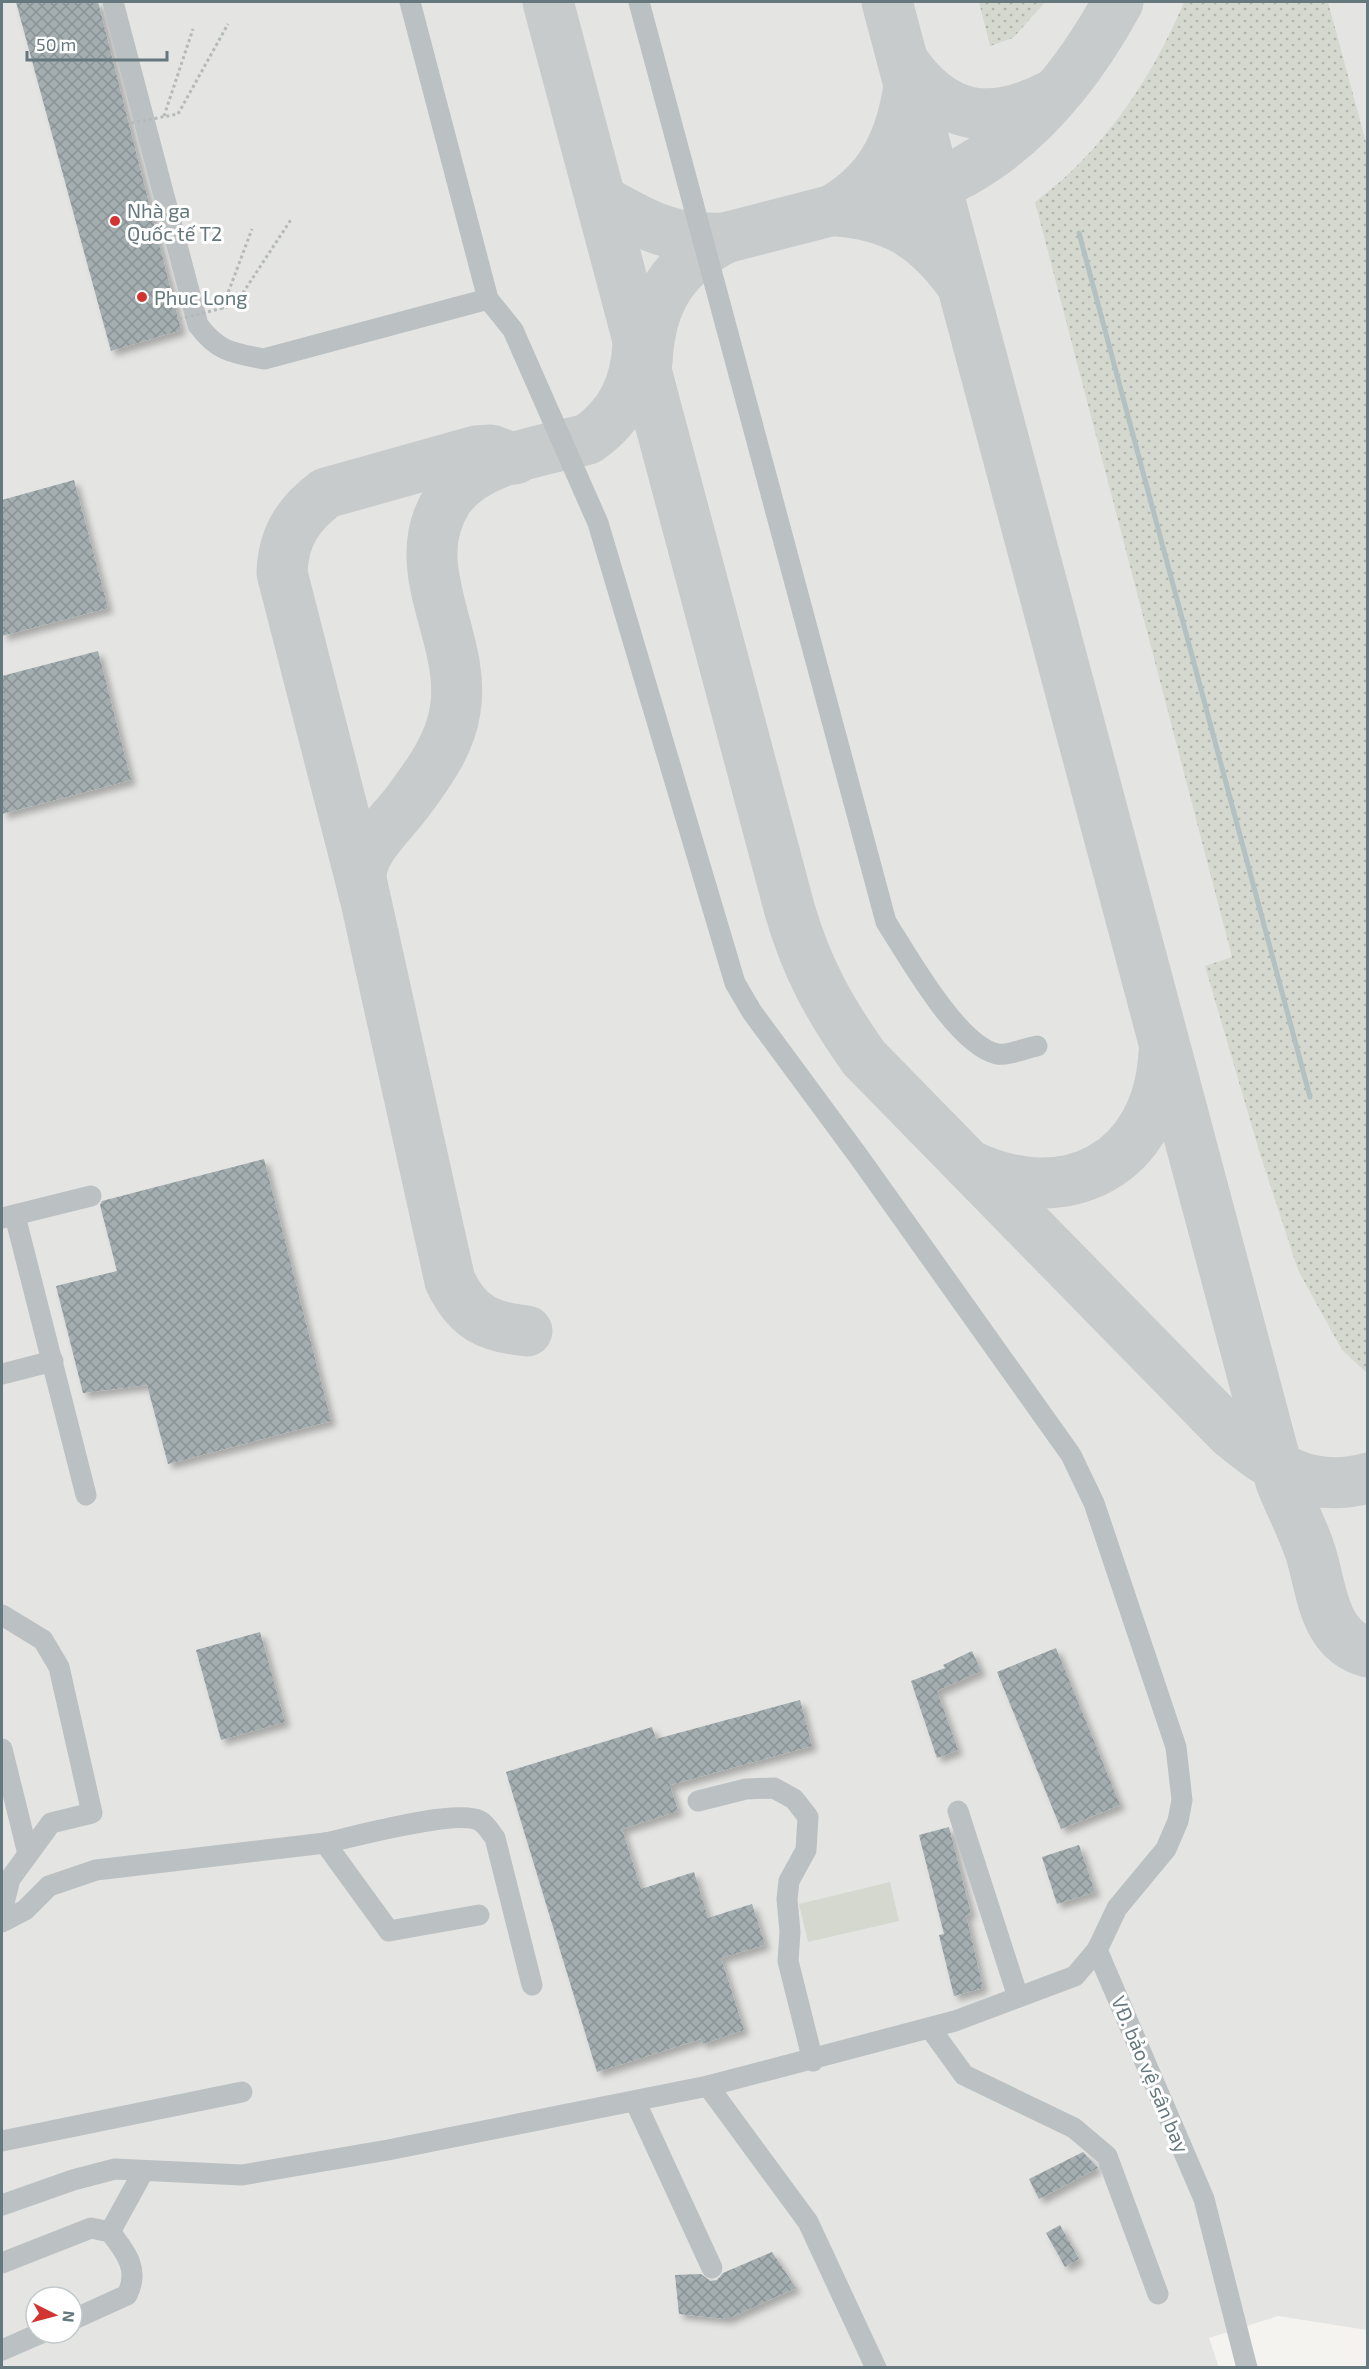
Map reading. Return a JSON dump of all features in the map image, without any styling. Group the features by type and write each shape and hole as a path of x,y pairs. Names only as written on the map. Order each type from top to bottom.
{"lane":[{"path":"113,2 198,325 210,342 227,351 264,359 488,299"},
{"path":"2,2205 73,2180 115,2169 242,2175 388,2150 708,2086 813,2061 930,2028 1075,1976 1096,1950 1117,1908 1166,1849 1178,1821 1182,1800 1176,1747 1094,1503 1077,1465 1053,1427 752,1012 735,983 598,523 513,330 488,299 410,2"},
{"path":"639,2 886,921 953,1022 974,1043 998,1054 1037,1046"},
{"path":"86,1495 53,1361 8,1217 91,1196"},
{"path":"2,1374 53,1361"},
{"path":"2,1615 42,1640 59,1667 92,1813 51,1823 10,1879 2,1911"},
{"path":"2,1749 28,1854"},
{"path":"698,1801 746,1789 774,1788 794,1799 808,1817 806,1850 789,1881 788,1961 813,2061"},
{"path":"958,1811 1018,1997"},
{"path":"2,1922 25,1910 49,1886 96,1870 325,1843 442,1818 467,1817 481,1821 495,1838 532,1985"},
{"path":"325,1843 389,1931 479,1915"},
{"name":"VĐ. bảo vệ sân bay","path":"1096,1950 1204,2199 1247,2367"},
{"path":"930,2028 964,2075 1074,2128 1107,2156 1158,2294"},
{"path":"708,2086 808,2222 876,2367"},
{"path":"2,2141 242,2092"},
{"path":"635,2101 712,2268"},
{"path":"110,2232 143,2172"},
{"path":"2,2263 91,2228 110,2232 132,2265 131,2287 127,2295 84,2315"},
{"path":"2,2350 24,2340"}],"path":[{"path":"130,123 178,114 228,24"},
{"path":"164,117 193,29"},
{"path":"179,319 235,305 292,218"},
{"path":"222,309 252,229"}],"shaded area":[{"path":"2,2 1367,2 1367,2330 1278,2316 1209,2338 1219,2368 2,2368"},
{"path":"979,2 1045,2 1013,38 990,46"},
{"path":"1184,2 1328,2 1367,146 1367,1373 1342,1350 1298,1270 1260,1154 1205,966 1232,957 1035,202 1082,160 1123,112 1157,58"},
{"path":"890,1882 899,1921 808,1942 799,1904"}],"building":[{"name":"Nhà ga Quốc tế T2","path":"16,2 98,2 181,330 111,351"},
{"path":"74,480 108,608 2,636 2,500"},
{"path":"98,651 131,780 2,814 2,676"},
{"path":"264,1159 331,1421 168,1464 147,1385 83,1393 56,1286 117,1271 100,1205 102,1201"},
{"path":"260,1632 285,1722 221,1740 196,1650"},
{"path":"1056,1648 1120,1805 1061,1829 997,1672"},
{"path":"972,1651 981,1671 937,1691 958,1750 937,1758 911,1681 945,1668 943,1665"},
{"path":"800,1700 812,1746 670,1785 678,1811 622,1829 641,1889 694,1872 708,1918 752,1904 765,1945 721,1958 744,2030 702,2044 701,2039 597,2072 506,1772 652,1727 656,1739"},
{"path":"949,1827 971,1914 966,1915 983,1988 954,1996 939,1935 944,1934 919,1835"},
{"path":"1079,1845 1095,1892 1057,1904 1042,1857"},
{"path":"1083,2152 1098,2168 1039,2199 1029,2179"},
{"path":"1060,2225 1079,2259 1065,2267 1046,2233"},
{"path":"772,2252 796,2288 727,2319 679,2314 675,2275 701,2274 710,2281 717,2280 723,2273"}],"waterway":[{"path":"1079,233 1310,1097"}],"taxiway":[{"path":"548,2 790,911 804,952 830,1006 864,1058 1231,1433 1262,1457 1294,1475 1328,1483 1368,1478"},
{"path":"887,2 1281,1482 1307,1542 1321,1596 1333,1624 1341,1636 1353,1646 1368,1652"},
{"path":"601,200 660,230 690,237 725,238 943,181 963,172 988,156 1033,119 1088,52 1118,2"},
{"path":"903,61 918,81 935,96 952,106 970,112 989,114 1009,111 1052,95"},
{"path":"836,208 866,184 888,156 901,122 909,85"},
{"path":"837,211 876,217 908,231 935,252 960,282"},
{"path":"647,362 653,321 667,288 691,261 725,238"},
{"path":"364,894 361,876 367,855 431,769 449,735 455,711 457,684 434,577 432,551 436,525 448,499 460,485 493,465 531,452 588,439 600,430 625,398 634,372 638,343"},
{"path":"515,459 491,450 476,451 326,493 307,509 294,527 285,548 282,573 365,897 450,1281 464,1304 481,1318 501,1327 527,1331"},
{"path":"969,1165 1005,1178 1040,1183 1072,1179 1101,1168 1126,1150 1145,1124 1158,1092 1164,1053"}],"place":[{"name":"Nhà ga Quốc tế T2","path":"115,221"},
{"name":"Phuc Long","path":"142,297"}]}
